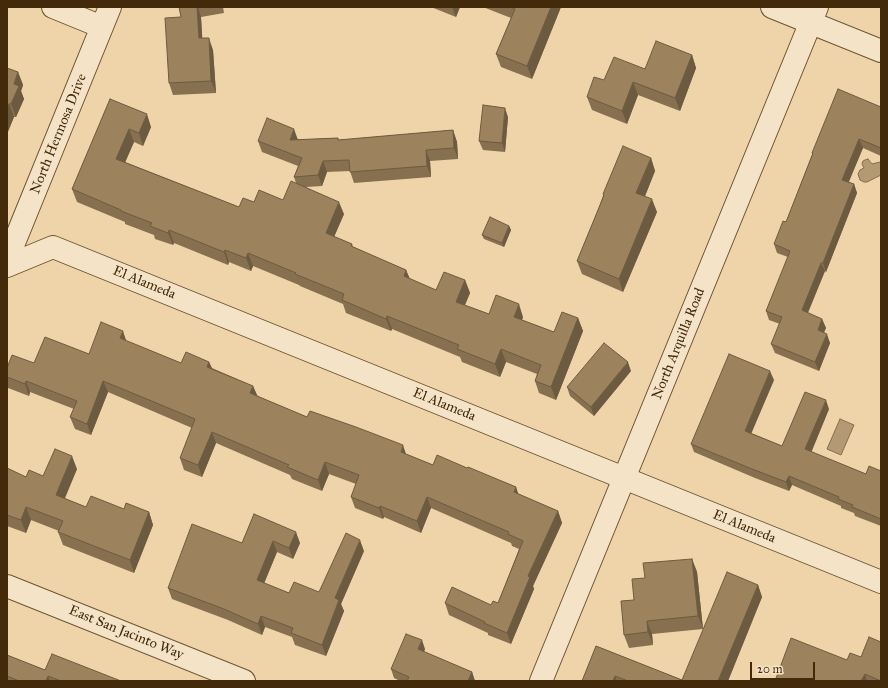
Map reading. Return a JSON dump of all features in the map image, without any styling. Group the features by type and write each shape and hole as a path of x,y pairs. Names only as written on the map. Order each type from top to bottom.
{"street":[{"path":"53,7 106,17"},
{"path":"772,7 814,15 881,51"},
{"name":"North Arquilla Road","path":"541,681 814,15"},
{"name":"North Hermosa Drive","path":"7,260 106,17"},
{"name":"El Alameda","path":"7,266 53,247 881,582"},
{"name":"East San Jacinto Way","path":"7,586 244,681"}],"shaded area":[{"path":"868,159 872,164 881,163 881,175 864,182 860,180 858,174 860,170 864,168 862,164 863,161"},
{"path":"840,419 854,425 841,455 827,449"}],"building":[{"path":"179,7 197,7 199,38 209,38 211,81 169,83 165,18 181,17"},
{"path":"511,7 551,7 527,66 496,54 515,9"},
{"path":"656,41 692,55 675,98 633,82 622,111 587,97 594,77 604,80 614,57 645,69"},
{"path":"7,68 18,72 14,84 19,86 11,104 9,104 7,109"},
{"path":"838,89 881,107 881,148 859,139 842,180 854,184 823,263 821,263 802,310 822,319 818,330 827,334 815,362 771,344 782,317 766,311 790,251 774,244 783,221 786,222"},
{"path":"110,99 147,114 139,133 129,129 116,159 239,207 243,198 254,202 259,190 283,200 291,181 339,202 326,233 352,244 351,246 406,270 404,276 436,290 444,272 465,280 456,302 489,314 496,295 519,304 514,317 554,332 562,312 578,318 551,387 535,381 541,365 501,349 495,364 457,349 459,345 387,316 386,319 342,300 344,294 248,253 246,258 225,250 224,252 169,230 168,233 150,226 152,223 72,189"},
{"path":"483,105 505,108 502,143 479,141"},
{"path":"267,118 294,129 290,140 338,138 338,140 453,130 454,148 426,150 427,166 350,172 349,160 323,161 318,175 294,177 302,158 258,141"},
{"path":"623,146 651,158 636,193 652,199 619,279 577,261"},
{"path":"490,217 509,226 502,243 482,235"},
{"path":"101,322 123,331 120,338 181,363 186,352 209,362 207,367 253,386 250,393 307,417 310,411 356,427 403,445 401,452 433,465 437,455 516,487 514,492 558,511 528,576 530,577 507,633 445,603 452,587 491,605 493,601 498,603 523,541 508,534 509,532 427,497 417,521 380,506 379,508 351,497 359,475 325,462 318,480 287,467 289,465 212,432 198,465 180,458 195,419 103,381 87,424 70,417 77,401 26,381 25,384 7,377 7,368 12,355 34,363 45,337 89,354"},
{"path":"604,343 628,362 591,407 567,387"},
{"path":"729,354 770,371 745,431 782,446 805,392 826,400 805,449 866,474 869,466 881,471 881,519 852,507 853,505 838,499 839,497 789,476 786,482 691,444"},
{"path":"55,449 72,456 56,495 86,507 91,496 124,509 126,503 149,512 130,560 58,532 63,521 26,507 21,520 7,515 7,468 26,477 29,470 43,476"},
{"path":"254,514 296,532 289,548 273,541 257,580 289,593 294,582 319,592 346,533 360,540 335,598 339,600 322,645 291,633 293,628 261,616 258,624 224,609 168,588 192,524 242,543"},
{"path":"692,559 698,616 647,621 648,632 624,635 621,601 634,600 632,579 645,578 643,563"},
{"path":"727,572 758,585 718,681 628,681 615,676 613,681 582,681 596,646 682,680"},
{"path":"406,634 422,640 418,649 472,672 468,681 407,681 409,677 391,669"},
{"path":"869,637 881,642 881,681 865,674 861,681 775,681 791,638 847,660 850,653 861,657"},
{"path":"52,654 121,681 61,681 48,676 46,681 19,681 7,676 7,655 45,670"}]}
